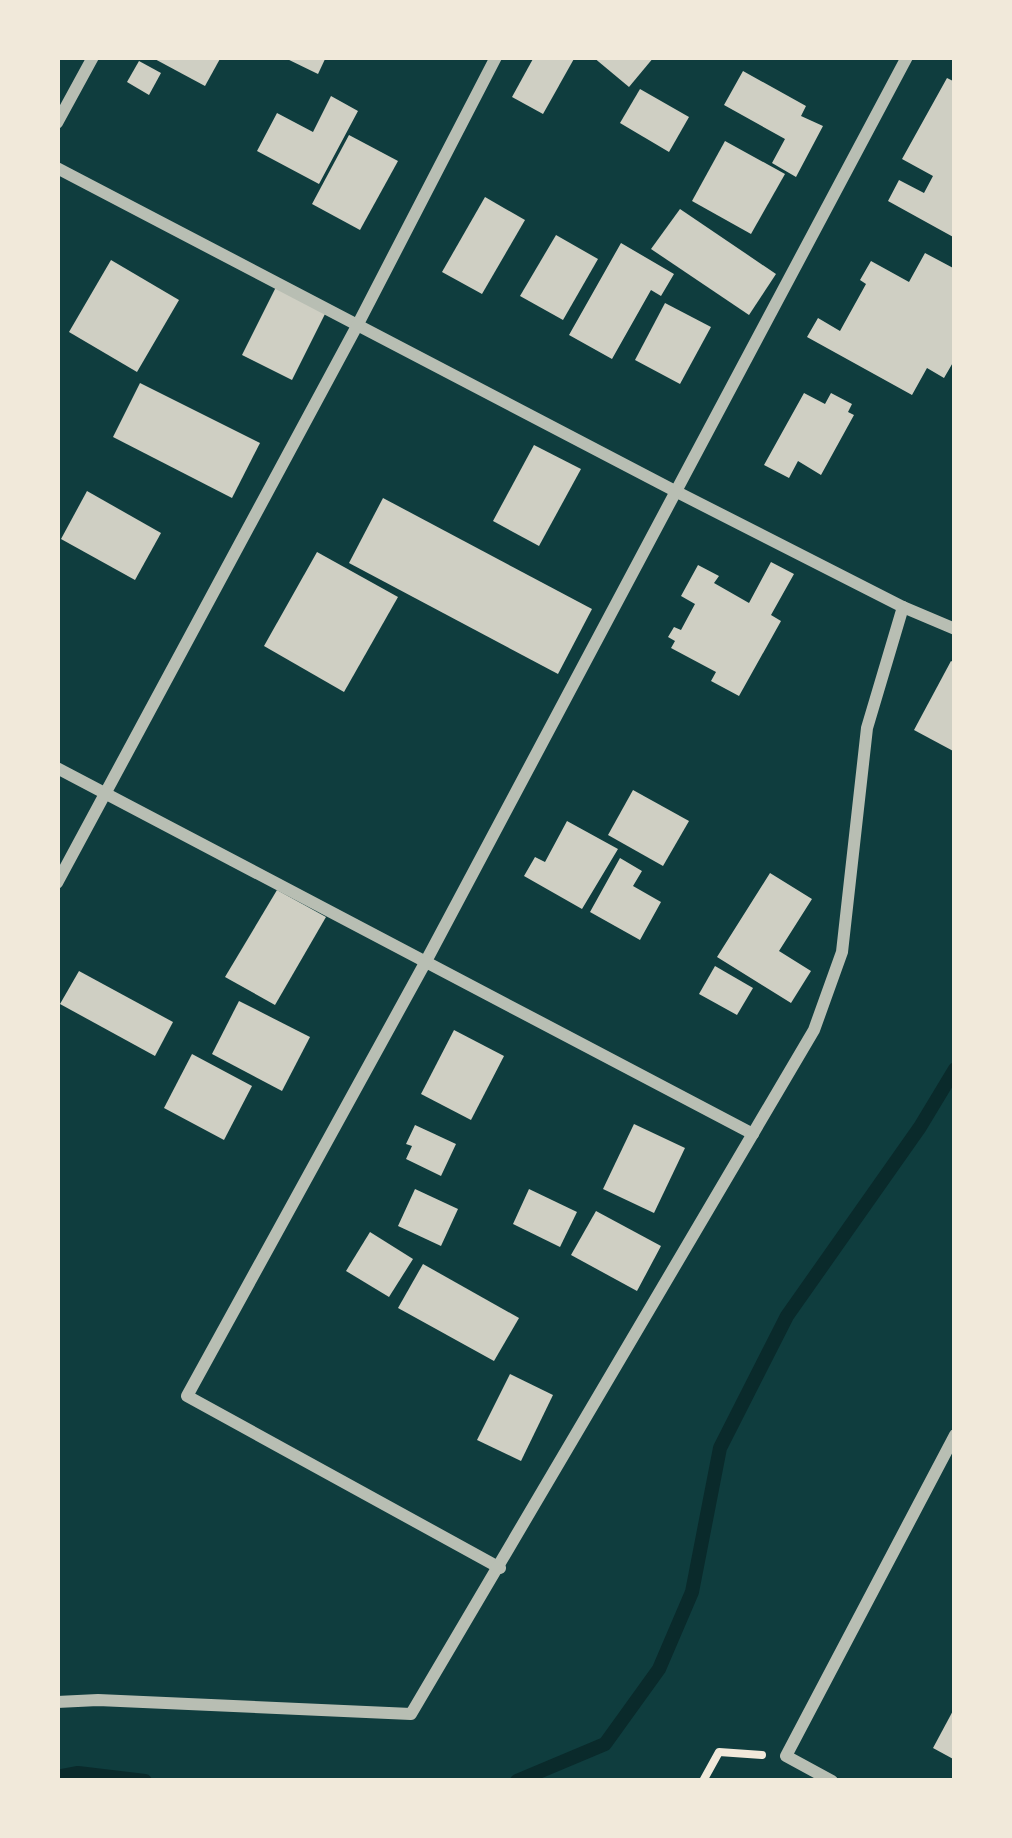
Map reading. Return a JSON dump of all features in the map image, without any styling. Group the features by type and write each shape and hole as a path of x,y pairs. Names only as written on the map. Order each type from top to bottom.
{"street":[{"path":"57,123 93,57"},
{"path":"57,883 496,57"},
{"path":"500,1568 187,1396 425,963 907,57"},
{"path":"57,168 677,492 955,629"},
{"path":"57,1702 411,1714 814,1030 842,952 867,728 904,607"},
{"path":"57,768 753,1134"},
{"path":"832,1781 786,1756 955,1435"}],"path":[{"path":"703,1781 719,1752 786,1756"}],"building":[{"path":"151,57 221,57 205,86"},
{"path":"283,57 326,57 318,74"},
{"path":"534,57 575,57 543,114 512,97"},
{"path":"593,57 654,57 629,87"},
{"path":"139,61 161,73 149,95 127,82"},
{"path":"743,71 806,106 801,116 823,126 796,177 772,163 785,139 724,105"},
{"path":"947,78 955,82 955,238 888,201 899,180 924,193 933,176 902,159"},
{"path":"640,89 689,117 669,152 620,123"},
{"path":"331,96 358,111 319,184 257,151 277,113 313,132"},
{"path":"349,135 398,161 360,230 312,204"},
{"path":"725,141 785,174 751,234 692,201"},
{"path":"485,197 525,220 482,294 442,272"},
{"path":"680,209 776,274 749,315 651,249"},
{"path":"556,235 598,259 563,320 520,296"},
{"path":"621,243 674,274 661,296 651,290 612,359 569,335"},
{"path":"925,253 955,269 955,359 944,378 927,368 912,395 807,337 818,318 840,331 866,284 860,280 871,261 909,282"},
{"path":"111,260 179,300 137,372 69,332"},
{"path":"278,283 328,308 292,380 242,355"},
{"path":"665,303 711,327 680,384 635,360"},
{"path":"140,383 260,443 232,498 113,437"},
{"path":"804,393 825,404 831,393 852,404 848,412 854,415 821,475 798,461 789,478 764,465"},
{"path":"534,445 581,469 539,546 493,521"},
{"path":"87,491 161,533 135,580 61,539"},
{"path":"383,498 592,609 558,674 349,563"},
{"path":"317,552 398,597 344,692 264,646"},
{"path":"771,562 794,574 771,615 781,621 739,696 711,681 716,672 671,648 675,641 668,637 674,627 681,630 695,604 681,596 698,565 719,576 714,583 749,603"},
{"path":"951,661 955,663 955,752 914,730"},
{"path":"633,790 689,821 663,866 608,835"},
{"path":"567,821 618,849 582,909 524,876 535,857 545,862"},
{"path":"620,858 642,871 633,886 661,902 640,940 590,912"},
{"path":"770,873 812,899 779,951 811,971 791,1003 717,957"},
{"path":"277,890 326,917 275,1005 225,977"},
{"path":"715,966 753,988 737,1015 699,994"},
{"path":"79,971 173,1022 155,1056 60,1004"},
{"path":"239,1001 310,1037 282,1091 212,1054"},
{"path":"454,1030 504,1056 471,1120 421,1094"},
{"path":"192,1054 252,1086 224,1140 164,1108"},
{"path":"634,1124 685,1148 654,1213 603,1189"},
{"path":"415,1125 456,1144 441,1176 406,1159 412,1146 406,1144"},
{"path":"415,1189 458,1209 441,1246 398,1226"},
{"path":"529,1189 577,1212 560,1247 513,1224"},
{"path":"596,1211 661,1246 637,1291 571,1255"},
{"path":"370,1232 413,1259 389,1297 346,1271"},
{"path":"423,1264 519,1318 494,1361 398,1308"},
{"path":"510,1374 553,1395 521,1461 477,1440"},
{"path":"955,1707 955,1760 933,1748"}],"waterway":[{"path":"517,1781 605,1744 659,1669 692,1592 720,1448 787,1316 920,1127 955,1069"},
{"path":"57,1777 78,1773 145,1781"}]}
